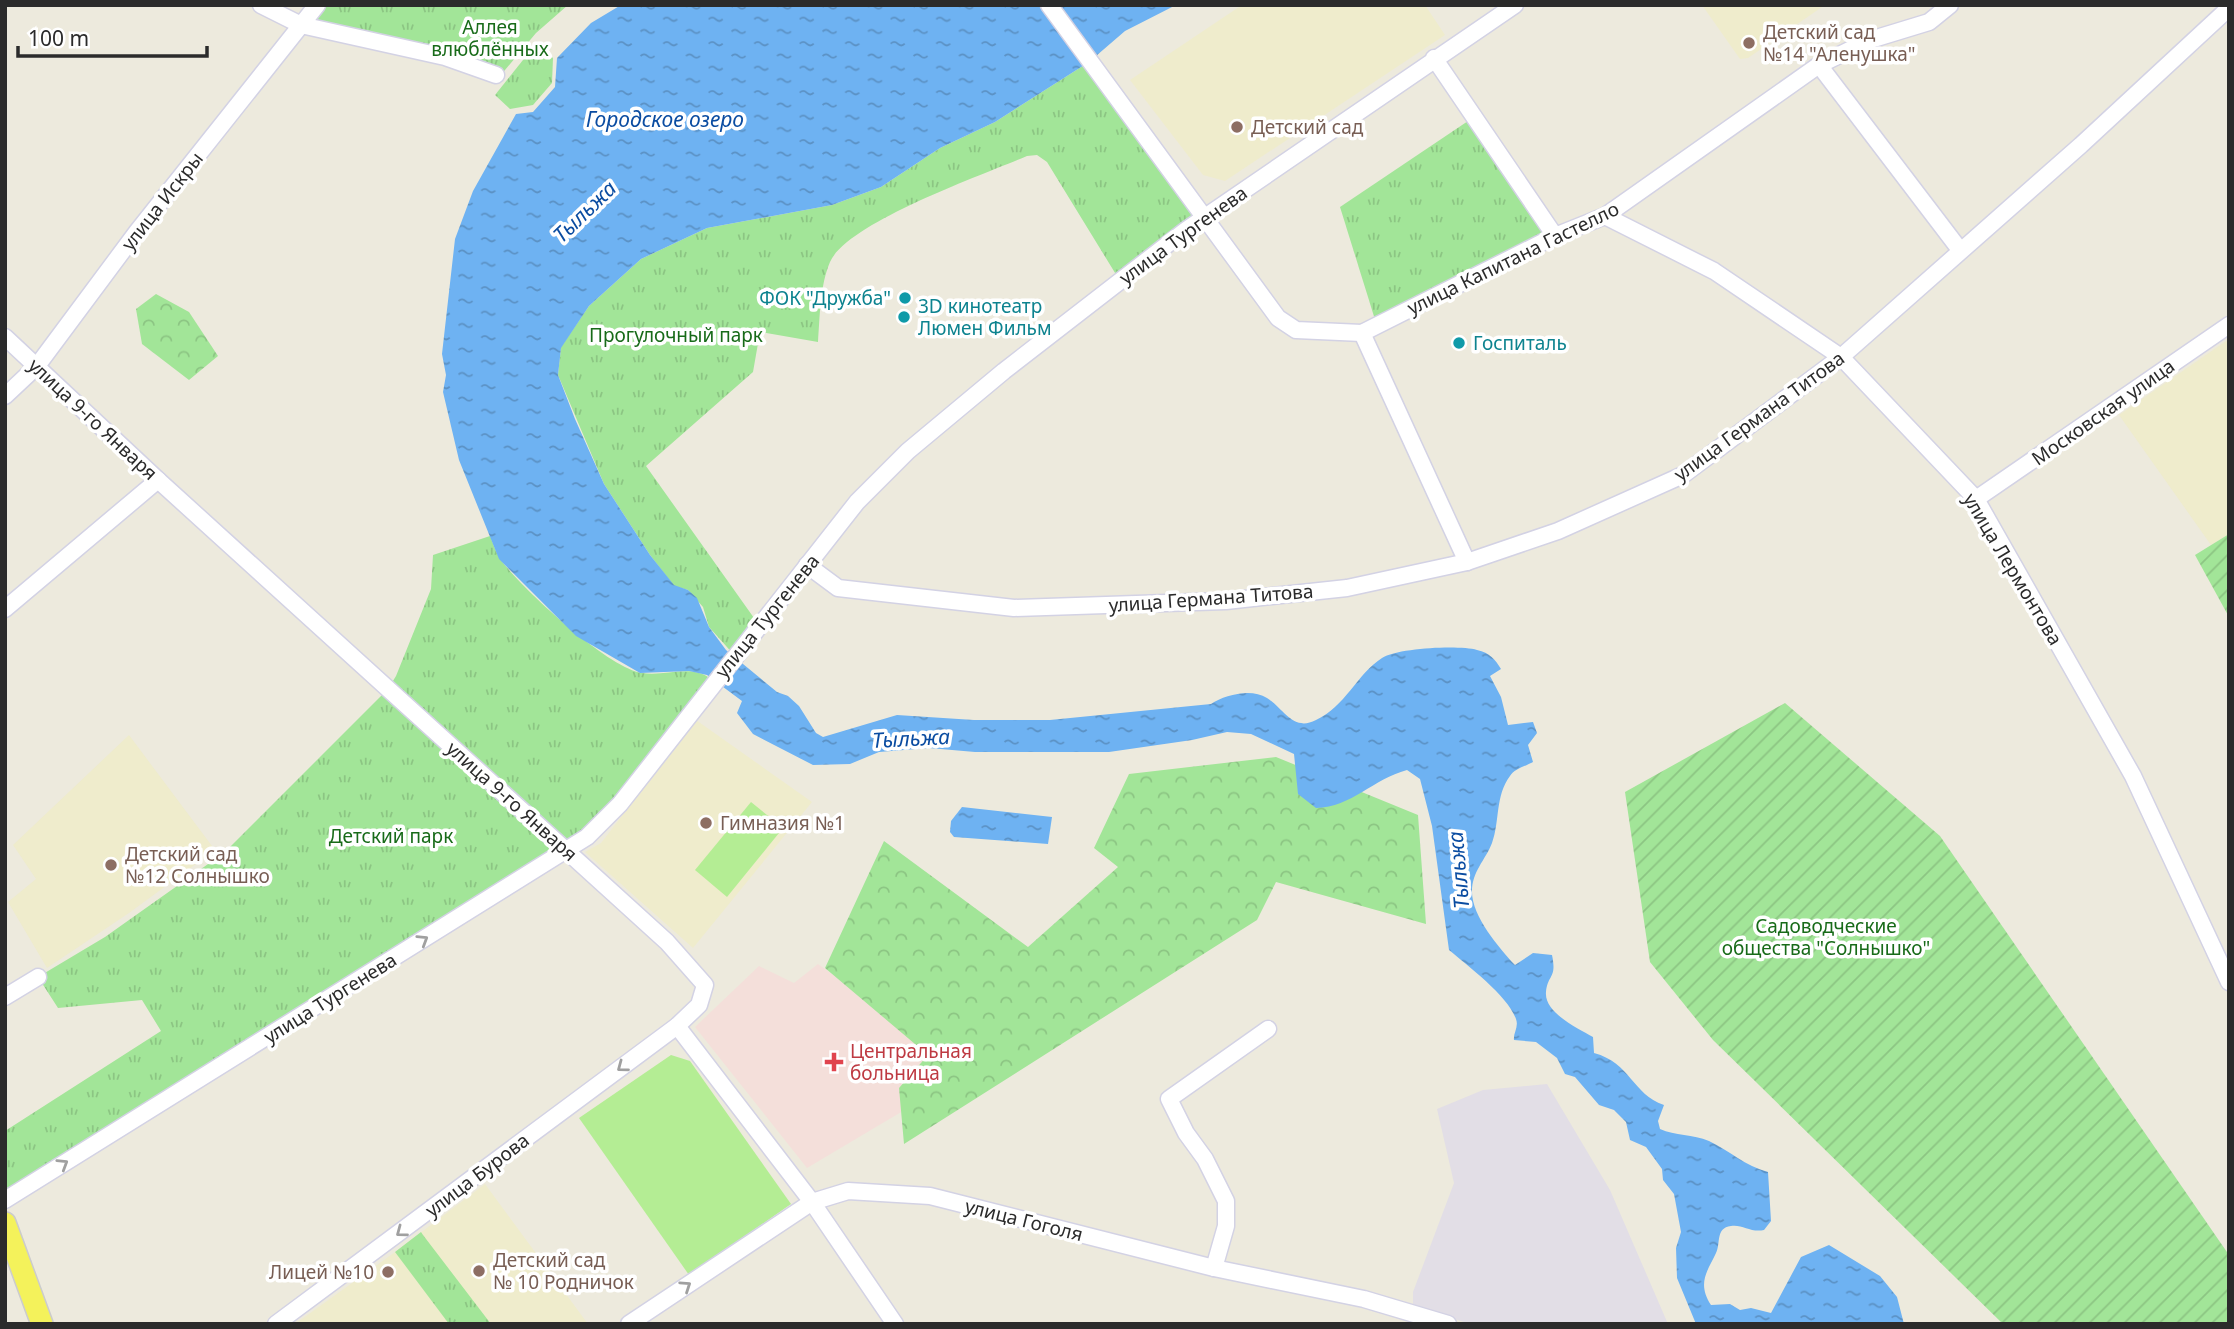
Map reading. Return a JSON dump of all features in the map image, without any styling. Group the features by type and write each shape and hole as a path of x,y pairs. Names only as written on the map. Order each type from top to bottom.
{"main road":[{"path":"5,1223 42,1324"}],"street":[{"path":"261,5 301,24 445,57 496,75"},
{"name":"улица Искры","path":"5,396 37,366 144,223 317,5"},
{"name":"улица Капитана Гастелло","path":"1049,5 1102,81 1278,318 1296,331 1362,333 1555,236 1605,216 1819,65 1870,40 1929,22 1950,5"},
{"name":"улица Тургенева","path":"5,1200 587,836 620,804 857,502 908,452 1004,372 1204,217 1515,5"},
{"name":"улица Германа Титова","path":"807,565 838,588 1014,608 1239,599 1348,588 1467,562 1558,531 1683,475 1841,357 2081,145 2229,8"},
{"path":"1434,58 1555,236"},
{"path":"1819,65 1960,250"},
{"name":"улица Лермонтова","path":"1605,216 1714,271 1841,357 1976,499 2133,776 2229,982"},
{"name":"Московская улица","path":"1976,499 2229,325"},
{"path":"1362,333 1467,562"},
{"name":"улица 9-го Января","path":"5,337 158,480 667,942 705,985 699,1005 677,1026"},
{"path":"5,609 158,480"},
{"path":"5,997 38,977"},
{"path":"677,1026 812,1202 895,1324"},
{"name":"улица Бурова","path":"276,1324 677,1026"},
{"path":"1214,1268 1226,1226 1226,1201 1205,1159 1186,1133 1169,1099 1268,1029"},
{"name":"улица Гоголя","path":"629,1324 812,1202 848,1191 930,1196 1214,1268 1364,1299 1448,1324"}],"shaded area":[{"name":"Детский сад","path":"1242,5 1425,5 1445,35 1225,181 1203,175 1130,80"},
{"name":"Детский сад №14 \"Аленушка\"","path":"1702,5 1825,5 1748,58 1740,59"},
{"path":"2229,339 2229,534 2211,545 2119,415"},
{"name":"Гимназия №1","path":"696,720 812,802 693,948 585,852 601,843"},
{"name":"Детский сад №12 Солнышко","path":"129,735 215,850 129,913 47,968 8,902 36,879 13,845"},
{"name":"Центральная больница","path":"818,964 946,1056 950,1083 807,1168 695,1027 759,966 794,983"},
{"path":"1547,1084 1610,1190 1668,1324 1470,1324 1413,1305 1413,1292 1454,1183 1437,1109 1483,1090"},
{"name":"Детский сад № 10 Родничок","path":"485,1184 588,1324 295,1324 395,1252"}],"green space":[{"name":"Аллея влюблённых","path":"317,5 568,5 536,33 500,76 301,25"},
{"path":"535,45 553,58 552,83 533,105 510,109 495,95"},
{"name":"Прогулочный парк","path":"1089,62 1204,217 1120,281 1047,162 1037,155 1027,156 919,201 862,231 842,247 830,262 824,281 818,342 760,332 753,372 646,466 759,625 735,656 709,627 703,607 688,590 674,586 650,555 604,484 558,375 561,347 589,306 641,259 707,228 832,205 881,187 940,148 995,122"},
{"path":"1474,117 1555,236 1377,326 1340,207"},
{"path":"156,294 189,312 218,356 189,380 142,344 136,309"},
{"path":"2229,534 2229,617 2195,555"},
{"name":"Детский парк","path":"490,536 501,560 527,589 567,626 609,657 642,673 689,671 706,676 714,682 587,837 5,1200 5,1131 161,1031 142,1000 58,1008 38,977 105,937 225,852 388,689 396,676 431,589 433,555"},
{"name":"Садоводческие общества \"Солнышко\"","path":"1785,703 1940,836 2229,1255 2229,1324 2003,1324 1713,1040 1650,962 1625,792"},
{"path":"1276,757 1418,815 1426,924 1276,882 1257,920 904,1144 899,1088 928,1055 825,968 884,841 1028,947 1118,867 1094,848 1129,774"},
{"path":"751,802 783,828 727,897 695,870"},
{"path":"671,1055 690,1061 791,1204 689,1275 579,1118"},
{"path":"421,1232 491,1324 449,1324 395,1252"}],"water":[{"name":"Городское озеро","path":"621,5 1176,5 1125,31 1089,62 995,122 940,148 881,187 832,205 707,228 641,259 589,306 561,348 558,375 604,484 650,555 674,585 688,590 697,598 709,627 726,650 777,692 788,696 799,706 816,733 823,737 897,715 974,720 1050,720 1211,704 1223,698 1246,693 1261,695 1289,718 1308,723 1335,707 1382,658 1401,652 1443,648 1468,648 1489,655 1501,669 1490,676 1501,697 1508,725 1533,722 1537,733 1528,745 1533,762 1514,771 1505,784 1492,843 1474,878 1473,901 1481,921 1515,965 1533,953 1552,955 1553,973 1546,992 1551,1007 1571,1025 1593,1037 1594,1053 1616,1064 1645,1094 1664,1105 1658,1121 1660,1129 1709,1141 1752,1166 1768,1172 1771,1221 1764,1230 1735,1226 1723,1230 1704,1284 1711,1305 1730,1304 1740,1310 1751,1308 1771,1313 1801,1257 1829,1245 1880,1276 1897,1297 1904,1324 1696,1324 1677,1278 1676,1248 1681,1232 1674,1194 1663,1180 1662,1169 1646,1147 1630,1140 1626,1122 1614,1110 1599,1105 1575,1077 1565,1074 1557,1058 1536,1042 1514,1040 1517,1022 1512,1010 1487,982 1449,950 1432,826 1420,779 1407,770 1341,803 1316,808 1298,794 1294,754 1251,734 1227,732 1109,752 975,752 929,748 879,752 850,764 813,765 753,734 737,713 742,701 707,675 689,671 640,673 576,636 499,559 459,460 443,392 446,375 442,354 455,239 473,191 516,114 533,112 555,87 557,58 591,23"},
{"path":"962,807 1052,817 1048,844 954,837 950,832 951,821"}],"place":[{"name":"Детский сад №14 \"Аленушка\"","path":"1749,43"},
{"name":"Детский сад","path":"1237,127"},
{"name":"ФОК \"Дружба\"","path":"905,298"},
{"name":"3D кинотеатр Люмен Фильм","path":"904,317"},
{"name":"Госпиталь","path":"1459,343"},
{"name":"Гимназия №1","path":"706,823"},
{"name":"Детский сад №12 Солнышко","path":"111,865"},
{"name":"Центральная больница","path":"834,1062"},
{"name":"Детский сад № 10 Родничок","path":"479,1271"},
{"name":"Лицей №10","path":"388,1272"}],"water label":[{"name":"Тыльжа","path":"585,212"},
{"name":"Тыльжа","path":"911,739"},
{"name":"Тыльжа","path":"1459,870"}]}
